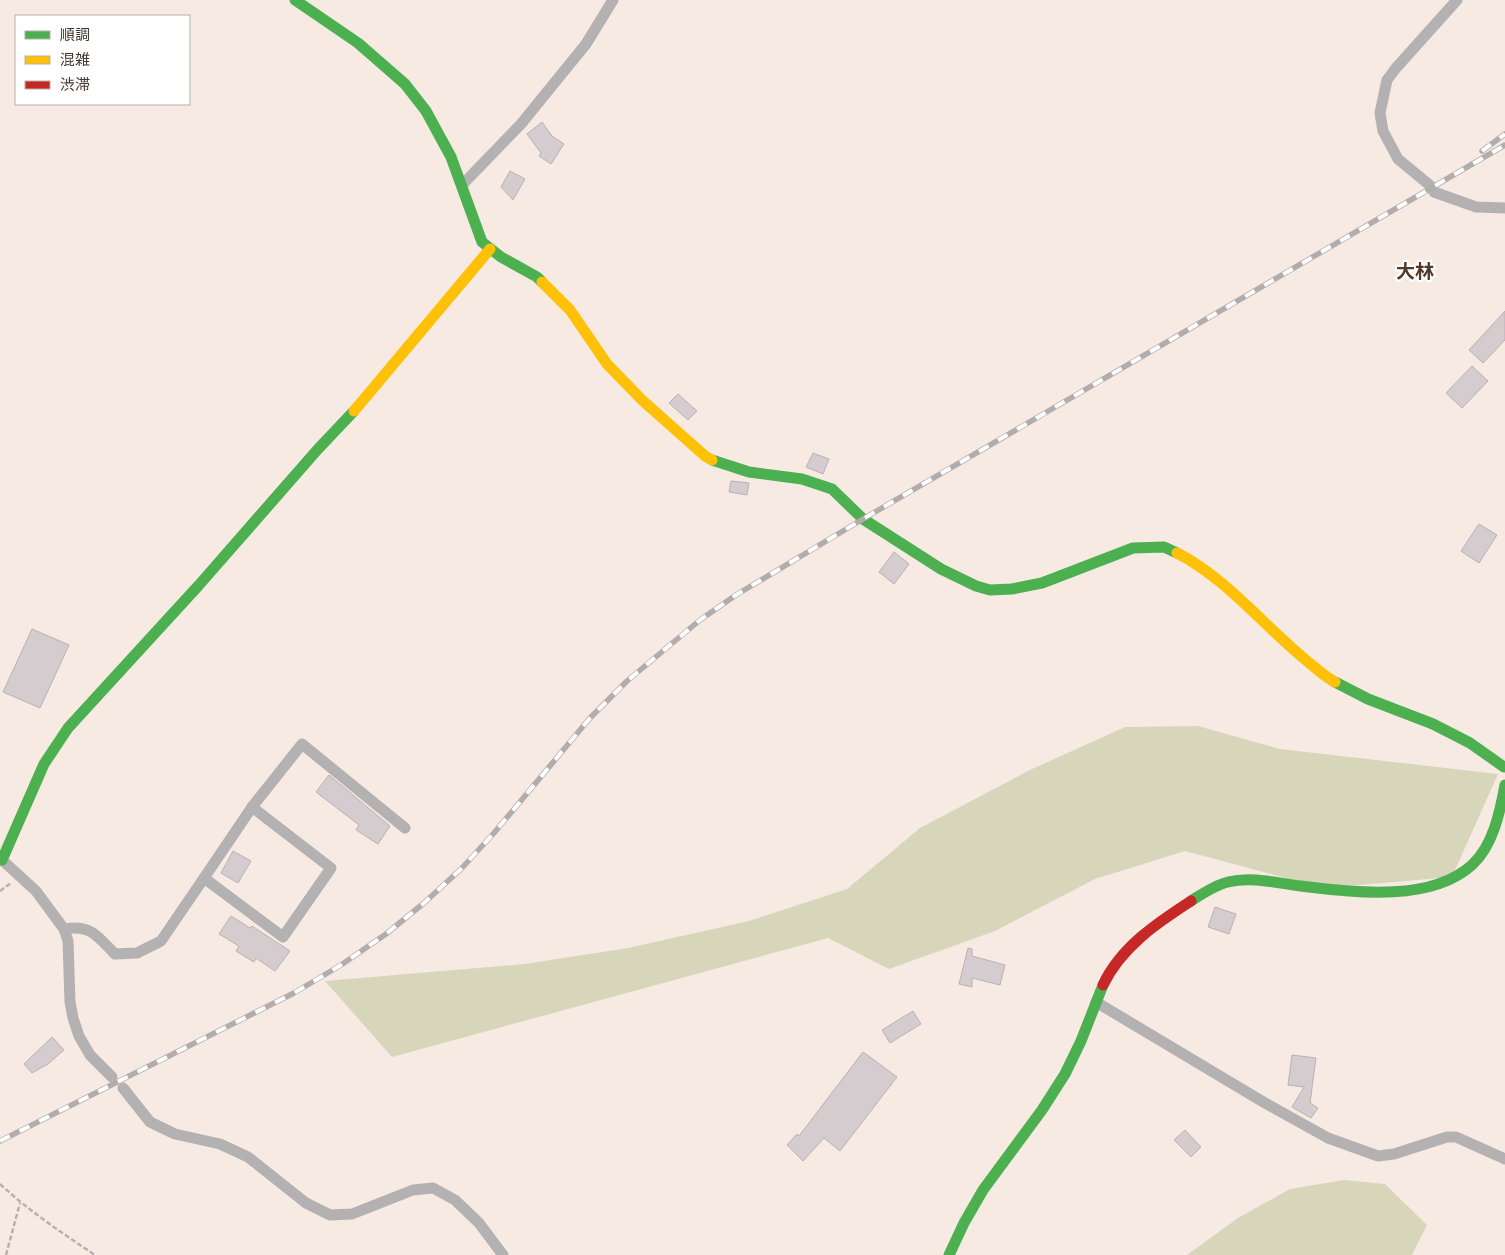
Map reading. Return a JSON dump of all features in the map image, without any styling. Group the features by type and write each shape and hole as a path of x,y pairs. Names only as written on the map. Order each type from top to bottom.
{"street":[{"path":"295,0 358,43 405,84 426,111 451,157 482,242 500,257 538,277 570,310 607,364 662,418 705,456 715,462 749,472 802,480 832,489 863,519 942,570 976,586 990,590 1012,589 1042,583 1133,548 1164,547 1195,562 1241,601 1290,647 1332,681 1368,700 1434,724 1470,743 1505,764 1505,779"},
{"path":"462,185 521,124 586,44 612,0"},
{"path":"1456,0 1387,80 1380,113 1383,131 1398,159 1432,187 1434,192 1476,206 1505,208"},
{"path":"112,1077 90,1055 79,1036 73,1018 70,1002 68,941 64,929 36,891 1,859 44,764 68,728 364,400 490,249"},
{"path":"64,929 78,926 93,932 115,954 137,954 161,941 252,807 302,744 405,828"},
{"path":"949,1255 975,1203 1055,1090 1077,1051 1096,1002 1117,962 1139,938 1186,905 1224,883 1264,882 1381,892 1413,890 1446,882 1472,865 1484,849 1494,828 1504,792"},
{"path":"204,878 283,937 331,868 252,807"},
{"path":"1096,1002 1265,1103 1328,1138 1378,1156 1394,1154 1447,1137 1456,1137 1505,1159"},
{"path":"123,1088 150,1122 175,1134 220,1144 248,1156 306,1203 330,1214 352,1214 413,1190 433,1188 455,1200 479,1223 504,1255"}],"path":[{"path":"0,1184 54,1228 95,1255"},
{"path":"6,1255 20,1202"}],"green space":[{"path":"1198,726 1280,749 1498,774 1452,877 1324,888 1185,851 1095,879 995,931 889,969 828,938 392,1057 325,981 525,964 628,948 749,921 847,889 920,828 1030,770 1125,727"},
{"path":"1344,1180 1385,1184 1427,1225 1412,1255 1187,1255 1238,1218 1290,1189"}],"building":[{"path":"542,122 552,136 564,144 551,164 539,156 541,153 527,134"},
{"path":"510,171 525,179 513,200 501,187"},
{"path":"1505,311 1505,340 1483,363 1469,350"},
{"path":"1472,366 1488,381 1462,408 1446,393"},
{"path":"678,394 697,411 688,420 669,403"},
{"path":"813,453 829,459 823,474 806,467"},
{"path":"731,481 749,483 747,495 729,492"},
{"path":"1479,524 1497,535 1479,563 1461,551"},
{"path":"894,552 909,564 894,584 879,572"},
{"path":"32,629 69,645 40,708 3,692"},
{"path":"329,775 390,826 378,844 356,830 359,825 316,792"},
{"path":"233,851 251,861 238,883 221,873"},
{"path":"1215,907 1236,914 1229,934 1208,927"},
{"path":"231,916 250,928 252,926 290,951 275,971 256,958 254,962 236,951 239,946 219,934"},
{"path":"968,948 972,949 972,956 1005,965 1000,985 972,978 972,987 959,984"},
{"path":"913,1011 921,1024 890,1043 882,1030"},
{"path":"52,1037 64,1050 48,1064 32,1073 24,1064"},
{"path":"863,1052 897,1077 840,1151 824,1138 803,1161 787,1145 797,1134 799,1136"},
{"path":"1292,1055 1316,1058 1310,1103 1318,1108 1311,1118 1292,1107 1304,1087 1288,1085"},
{"path":"1185,1130 1201,1147 1191,1157 1174,1140"}],"railway":[{"path":"1482,151 1505,134"},
{"path":"0,1141 294,993 341,965 386,934 461,869 494,833 590,718 627,681 700,620 736,595 1505,145"}],"traffic: fast":[{"path":"295,0 358,43 405,84 426,111 451,157 482,242 501,257 537,277 542,282"},
{"path":"0,858 2,860 44,764 68,728 354,411"},
{"path":"712,460 749,472 802,479 832,489 863,519 941,569 976,586 990,590 1012,589 1042,583 1133,548 1164,547 1177,553"},
{"path":"1335,682 1368,699 1433,724 1470,743 1504,767"},
{"path":"1191,901 1218,885 1237,880 1264,881 1366,892 1413,890 1435,885 1455,877 1472,865 1479,857 1494,828 1505,785"},
{"path":"949,1255 964,1223 983,1190 1042,1110 1065,1074 1081,1041 1103,985"}],"traffic: slow":[{"path":"354,411 490,249"},
{"path":"542,282 570,310 607,364 642,400 705,456 712,460"},
{"path":"1177,553 1212,575 1291,648 1335,682"}],"traffic: jam":[{"path":"1103,985 1120,959 1141,937 1191,901"}],"district":[{"name":"大林","path":"1415,271"}]}
